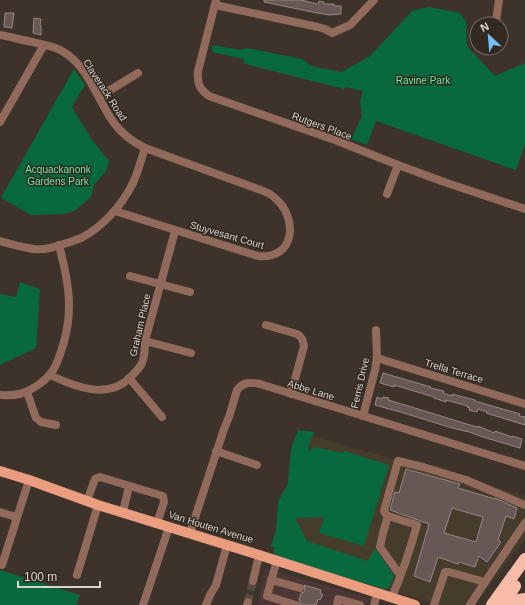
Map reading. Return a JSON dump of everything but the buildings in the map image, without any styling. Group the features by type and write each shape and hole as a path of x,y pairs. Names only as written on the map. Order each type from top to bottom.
{"highway":[{"path":"492,605 525,559"},
{"path":"503,605 510,592 525,572"},
{"path":"510,605 519,600 525,599"}],"main road":[{"name":"Van Houten Avenue","path":"0,471 98,505 259,554 415,605"}],"street":[{"path":"215,2 326,29 332,33 350,25 374,0"},
{"path":"497,16 499,0"},
{"name":"Rutgers Place","path":"215,2 197,78 198,84 204,93 214,99 335,140 447,183 525,209"},
{"name":"Claverack Road","path":"0,35 44,45 63,52 77,63 84,72 113,122 136,144 145,148"},
{"path":"0,122 44,45"},
{"path":"99,97 138,73"},
{"path":"0,241 34,249 55,247 80,238 97,228 115,212 133,183 145,148"},
{"name":"Stuyvesant Court","path":"115,212 258,256 269,256 277,253 285,247 288,242 290,229 289,222 283,208 276,198 264,191 145,148"},
{"path":"387,194 398,165"},
{"name":"Graham Place","path":"50,375 80,388 106,389 121,385 139,368 144,356 145,341 175,231"},
{"path":"0,395 27,392 46,380 56,366 62,349 68,323 69,306 65,271 59,245"},
{"name":"Graham Place","path":"130,276 190,292"},
{"path":"266,325 297,334 301,336 303,340 304,346 291,394"},
{"name":"Ferris Drive","path":"363,416 377,358 376,330"},
{"path":"145,341 191,353"},
{"name":"Trella Terrace","path":"377,358 525,404"},
{"path":"129,378 162,417"},
{"name":"Abbe Lane","path":"190,533 237,390 244,384 250,382 525,466"},
{"path":"27,392 36,418 42,422 56,425"},
{"path":"216,451 257,464"},
{"path":"392,597 418,526 388,516 384,510 398,461 466,480 525,504"},
{"path":"87,501 95,479 100,477 163,496 164,502 157,523"},
{"path":"2,565 29,480"},
{"path":"123,512 129,486"},
{"path":"77,575 98,505"},
{"path":"0,512 16,518"},
{"path":"388,516 380,547 400,575"},
{"path":"470,605 525,523"},
{"path":"143,605 169,527"},
{"path":"206,605 216,585 227,545"},
{"path":"253,581 259,554"},
{"path":"277,560 267,596 296,605"},
{"path":"434,605 445,572 485,582"},
{"path":"271,580 300,588"},
{"path":"374,605 377,593"},
{"path":"337,605 338,599 360,605"}],"shaded area":[{"path":"305,434 525,496 525,539 475,605 439,605 273,555"},
{"path":"265,568 369,598 367,605 258,605"}],"green space":[{"name":"Ravine Park","path":"429,7 460,13 466,21 469,56 476,56 495,76 525,63 525,144 516,170 376,121 367,145 351,139 362,116 360,101 363,91 346,87 344,89 257,67 243,63 244,59 212,52 213,45 240,50 248,48 302,59 311,66 342,72 370,56 412,11"},
{"name":"Acquackanonk Gardens Park","path":"74,69 85,85 72,107 92,140 109,161 106,171 94,185 91,197 76,210 64,214 31,215 1,198"},
{"path":"20,282 40,289 36,348 0,365 0,294 16,297"},
{"path":"298,430 315,432 309,443 308,451 315,447 343,453 344,451 389,465 364,546 319,533 324,517 295,518 307,541 368,561 375,548 394,576 389,588 384,589 273,555 275,548 271,546 276,530 278,502 288,483 291,449"},
{"path":"0,570 80,595 76,605 0,605"}],"tunnel":[{"path":"248,602 253,581"}]}
